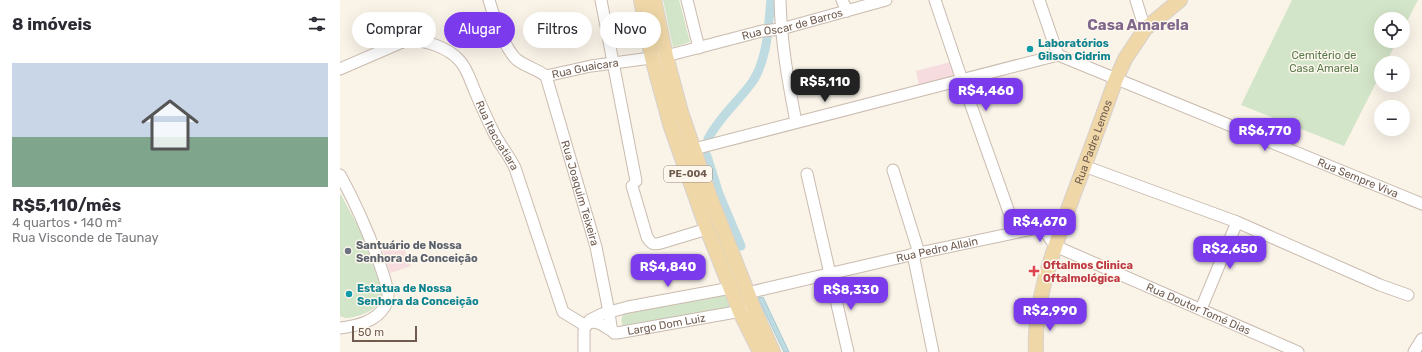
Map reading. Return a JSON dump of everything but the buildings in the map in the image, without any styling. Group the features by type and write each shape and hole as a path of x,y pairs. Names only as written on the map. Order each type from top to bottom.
{"main road":[{"name":"PE-004","path":"641,0 652,58 670,124 707,229 747,311 760,352"},
{"name":"PE-004","path":"654,0 666,56 681,112 710,198 739,293"},
{"name":"Rua Padre Lemos","path":"1036,352 1039,312 1049,266 1116,79 1125,59 1145,29 1180,0"},
{"name":"PE-004","path":"747,311 773,352"}],"street":[{"name":"Rua Guaicara","path":"489,0 500,30 511,52 517,59 546,76 564,71 652,58"},
{"path":"601,0 634,184 647,237 652,244 655,244 707,229"},
{"path":"646,0 655,51 661,51 650,0"},
{"path":"688,0 699,48"},
{"path":"780,0 778,29 796,122"},
{"path":"842,0 847,11"},
{"name":"Rua Oscar de Barros","path":"652,58 699,48 762,31 778,29 886,0"},
{"path":"935,0 1016,232"},
{"path":"694,149 1058,55 1039,0"},
{"path":"1136,0 1145,29"},
{"name":"Rua Itacoatiara","path":"340,69 407,40 416,40 432,44 447,51 459,60 467,72 494,134 515,168 563,312 587,325"},
{"name":"Rua Sempre Viva","path":"1058,55 1422,204"},
{"name":"Rua Joaquim Teixeira","path":"546,76 596,246 611,327 614,333"},
{"path":"584,352 584,331 587,325 595,318 609,312 739,293 744,296 685,138 668,78 663,79 682,143 716,236 739,293"},
{"path":"1084,166 1238,222 1380,285 1408,295"},
{"path":"893,170 916,254 934,352"},
{"path":"807,174 848,352"},
{"path":"340,176 357,209 374,248 387,288 388,296 382,310 372,319 349,327 340,328"},
{"name":"Rua Pedro Allain","path":"739,293 831,274 1048,225 1066,216"},
{"path":"1201,309 1238,222"},
{"path":"1034,228 1045,231 1055,246"},
{"name":"Rua Doutor Tomé Dias","path":"1055,246 1296,351"},
{"name":"Largo Dom Luiz","path":"587,325 593,322 599,323 614,333 747,311"},
{"path":"1414,352 1422,339"}],"shaded area":[{"path":"951,62 954,73 952,76 919,85 916,71"},
{"path":"401,240 411,266 390,273 382,248"}],"green space":[{"path":"663,0 679,0 690,42 673,47"},
{"name":"Cemitério de Casa Amarela","path":"1292,0 1418,0 1410,15 1410,12 1374,12 1374,48 1394,48 1390,56 1374,56 1374,87 1344,146 1241,105"},
{"path":"340,193 361,232 382,290 381,300 370,311 355,317 345,318 340,316"},
{"path":"729,292 736,307 624,328 622,324 623,314 625,312"}],"water":[{"path":"763,297 789,352 784,352 758,298"}],"waterway":[{"path":"708,139 723,116 753,81 758,72 762,62 768,31 771,0"},
{"path":"707,156 719,194 741,246"}],"place":[{"name":"Laboratórios Gilson Cidrim","path":"1030,49"},
{"name":"Santuário de Nossa Senhora da Conceição","path":"348,251"},
{"name":"Oftalmos Clinica Oftalmológica","path":"1034,271"},
{"name":"Estatua de Nossa Senhora da Conceição","path":"349,294"}],"district":[{"name":"Casa Amarela","path":"1138,25"}]}
